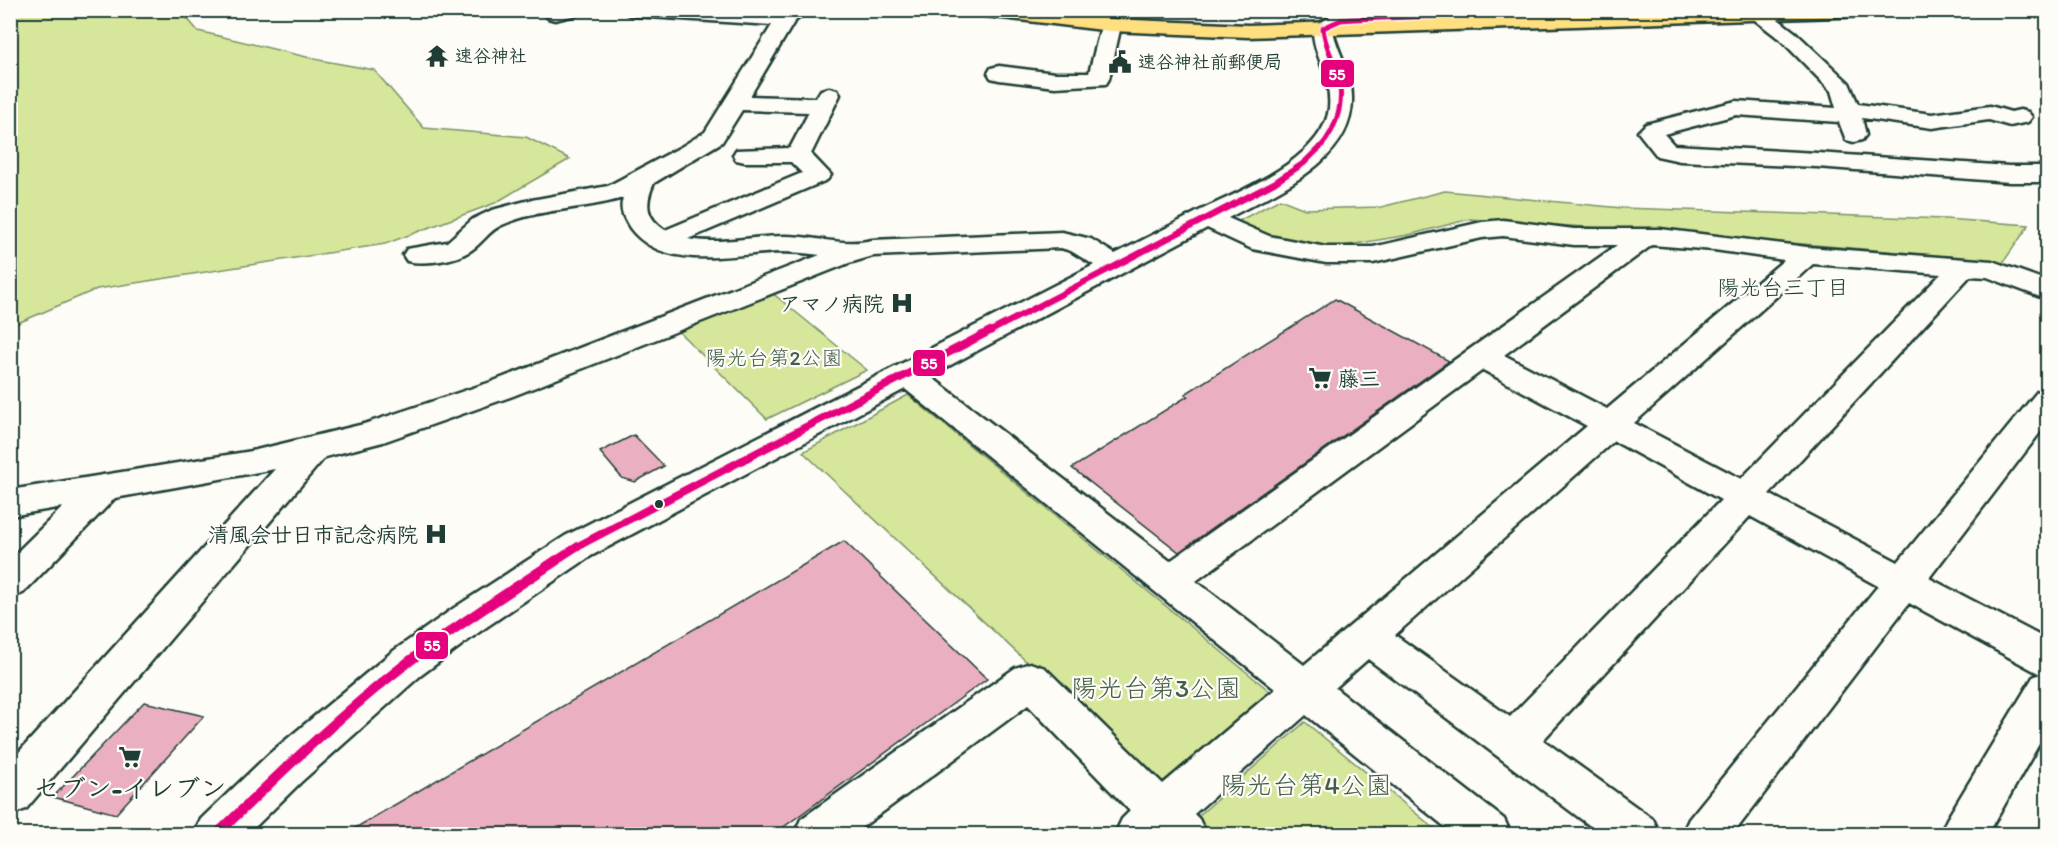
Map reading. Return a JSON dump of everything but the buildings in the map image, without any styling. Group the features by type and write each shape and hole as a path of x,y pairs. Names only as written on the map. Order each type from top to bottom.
{"highway":[{"path":"985,10 1112,25 1188,30 1869,10"},
{"path":"1048,10 1140,19 1325,26 1619,10"}],"street":[{"path":"634,10 758,19 793,14"},
{"path":"1755,12 1790,37 1843,92 1860,163"},
{"path":"417,255 459,246 483,222 502,215 522,209 607,195 644,178 714,137 793,14"},
{"path":"217,834 285,768 406,664 578,546 1291,173 1318,152 1328,140 1339,117 1341,93 1325,26"},
{"path":"999,73 1054,80 1098,79 1110,30"},
{"path":"735,104 827,100 798,155"},
{"path":"2020,117 2010,119 1990,114 1932,122 1849,112 1736,108 1654,129 1650,132 1662,147 1680,154 1860,163 1983,173 2048,174"},
{"path":"661,241 818,175 798,155 745,155"},
{"path":"644,178 634,205 640,224 661,241 698,249 787,244 815,245 855,252"},
{"path":"1206,218 1262,243 1326,255 1373,255 1482,230 1503,228 1574,237 1646,237 1714,242 1807,255 1964,266 1992,270 2048,291"},
{"path":"1169,581 1646,237"},
{"path":"10,503 252,462 371,434 468,402 855,252 872,248 1062,240 1081,245 1115,266"},
{"path":"817,834 1030,680 1161,827 1305,689 1807,255"},
{"path":"1513,743 1964,266"},
{"path":"1482,356 2048,660"},
{"path":"907,374 1488,834"},
{"path":"1705,834 2048,399"},
{"path":"10,795 313,449"},
{"path":"10,584 104,488"},
{"path":"1366,636 1637,834"},
{"path":"1963,834 2048,689"}],"green space":[{"path":"11,10 181,11 198,31 319,60 374,70 424,128 526,137 570,159 495,203 385,244 97,289 11,326"},
{"path":"1445,191 1622,208 1945,219 2029,225 2000,267 1968,258 1673,233 1470,219 1408,235 1337,247 1275,238 1237,222 1280,199 1305,209 1381,207"},
{"name":"陽光台第2公園","path":"771,292 867,370 767,419 677,330"},
{"name":"陽光台第3公園","path":"908,395 1272,693 1161,788 803,452"},
{"name":"陽光台第4公園","path":"1305,722 1441,834 1212,834 1196,818"}],"transit line":[{"name":"55","path":"217,834 285,768 406,664 468,619 578,546 1274,183 1304,163 1328,139 1340,109 1341,92 1337,72 1326,45 1323,28 1341,20 1355,19 1604,10"}],"place":[{"name":"速谷神社","path":"437,56"},
{"name":"速谷神社前郵便局","path":"1120,62"},
{"name":"アマノ病院","path":"902,303"},
{"name":"藤三","path":"1320,378"},
{"name":"清風会廿日市記念病院","path":"436,534"},
{"name":"セブン-イレブン","path":"130,757"}],"district":[{"name":"陽光台三丁目","path":"1783,287"}]}
